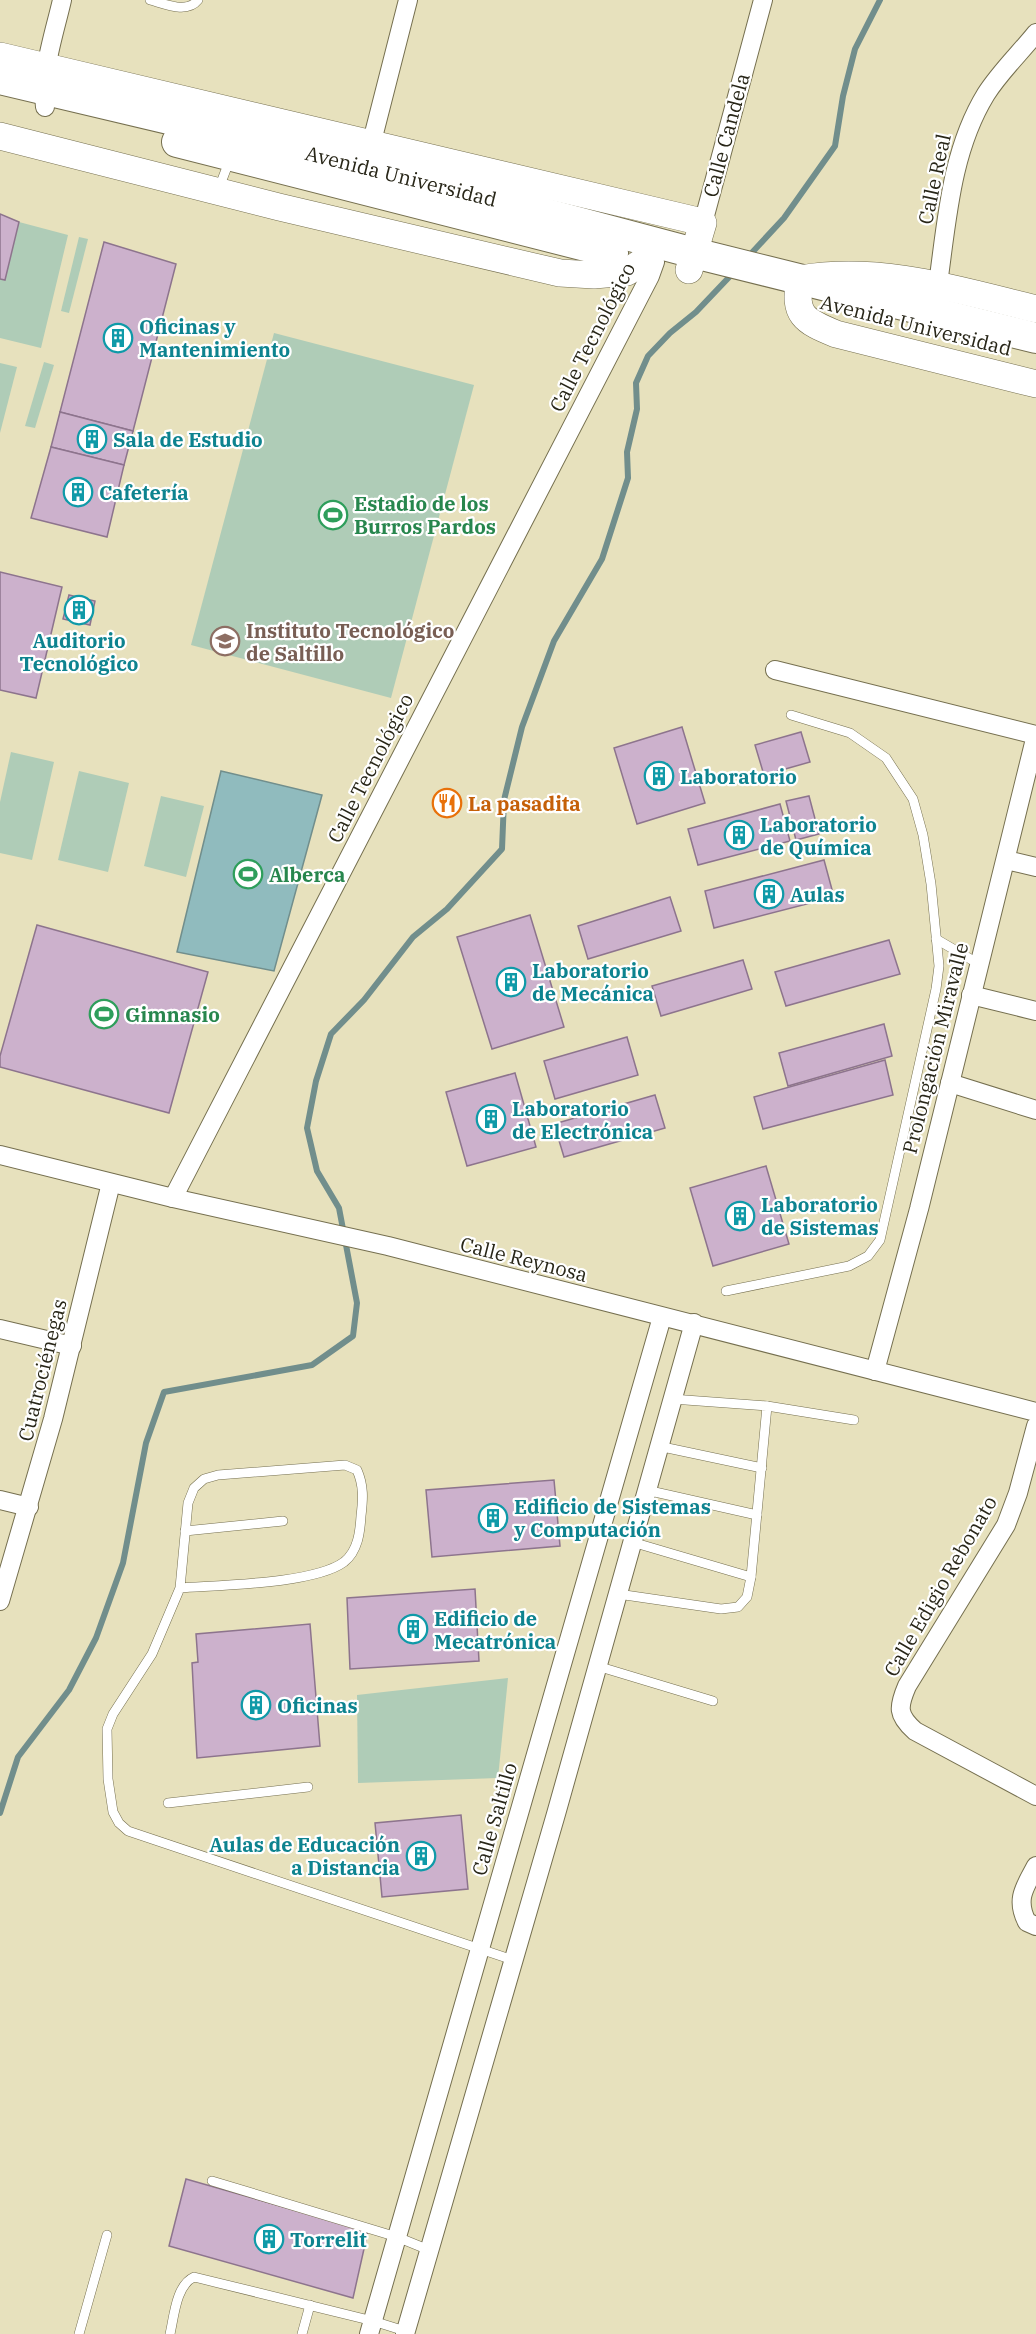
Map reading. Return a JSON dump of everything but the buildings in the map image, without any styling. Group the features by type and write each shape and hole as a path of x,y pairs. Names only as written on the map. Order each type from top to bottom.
{"main road":[{"name":"Avenida Universidad","path":"0,80 45,88 367,167 703,264 798,287 1036,338"},
{"name":"Avenida Universidad","path":"0,96 45,88 231,156 367,167 650,261 703,264"},
{"name":"Avenida Universidad","path":"798,287 1036,354"}],"street":[{"path":"45,88 62,0"},
{"path":"367,167 408,0"},
{"name":"Calle Candela","path":"703,264 703,223 763,0"},
{"name":"Calle Real","path":"938,284 954,174 968,129 987,93 1036,33"},
{"name":"Avenida Universidad","path":"0,56 45,88"},
{"path":"0,136 560,273 594,275 627,272 650,261"},
{"name":"Avenida Universidad","path":"367,167 703,223"},
{"name":"Calle Tecnológico","path":"173,1198 645,287 650,261"},
{"name":"Avenida Universidad","path":"1036,309 938,284 880,276 846,274 798,287 800,312 816,326 836,334 1036,384"},
{"path":"775,670 1036,735"},
{"name":"Prolongación Miravalle","path":"875,1371 919,1209 1036,735"},
{"path":"1006,860 1036,867"},
{"path":"971,995 1036,1011"},
{"path":"950,1083 1036,1110"},
{"name":"Calle Reynosa","path":"0,1155 173,1198 388,1246 1036,1412"},
{"name":"Cuatrociénegas","path":"0,1601 29,1506 72,1346 111,1183"},
{"name":"Calle Saltillo","path":"371,2327 662,1317"},
{"path":"405,2333 694,1323"},
{"path":"0,1329 72,1346"},
{"name":"Calle Edigio Rebonato","path":"1036,1426 1018,1493 1006,1525 907,1686 901,1699 900,1712 915,1731 1036,1796"},
{"path":"0,1500 29,1506"},
{"path":"1036,1866 1023,1892 1020,1904 1022,1913 1028,1922 1036,1926"}],"lane":[{"path":"150,0 182,8 194,5 198,0"},
{"path":"218,191 231,156"},
{"path":"726,1291 849,1266 868,1256 880,1240 936,989 939,966 931,884 923,835 913,799 886,758 850,733 791,715"},
{"path":"936,939 979,964"},
{"path":"672,1399 767,1406 854,1420"},
{"path":"618,1594 721,1609 738,1607 747,1597 767,1406"},
{"path":"658,1446 762,1468"},
{"path":"180,1588 292,1579 323,1571 344,1562 354,1551 360,1533 362,1482 357,1470 345,1465 218,1475 204,1479 194,1488 188,1503 180,1588 152,1654 113,1714 107,1729 108,1779 113,1812 119,1823 128,1831 513,1960"},
{"path":"646,1490 757,1515"},
{"path":"185,1531 283,1521"},
{"path":"632,1542 751,1576"},
{"path":"597,1666 713,1701"},
{"path":"168,1803 308,1787"},
{"path":"212,2181 397,2237 429,2250"},
{"path":"79,2334 107,2235"},
{"path":"170,2334 182,2288 187,2280 194,2277 310,2305 371,2327 405,2333"},
{"path":"302,2334 310,2305"}],"green space":[{"path":"19,222 68,235 41,348 0,338 0,279 5,280"},
{"path":"79,237 88,239 69,313 61,311"},
{"name":"Estadio de los Burros Pardos","path":"274,333 474,385 391,698 191,645"},
{"path":"44,362 54,365 35,428 25,426"},
{"path":"0,363 17,367 0,433"},
{"path":"11,752 54,762 32,860 0,853 0,802"},
{"path":"79,771 129,783 108,872 58,860"},
{"path":"161,796 204,806 186,877 144,866"},
{"path":"508,1678 498,1778 358,1783 357,1695"}],"water":[{"name":"Alberca","path":"221,771 322,795 274,971 177,952"}],"waterway":[{"path":"747,258 784,218 835,146 843,96 855,49 880,0"},
{"path":"0,1813 18,1757 69,1690 96,1638 123,1563 146,1443 164,1392 312,1365 353,1336 357,1303 339,1208 317,1171 307,1128 316,1081 331,1034 364,1000 413,937 447,909 502,849 504,800 522,727 554,641 602,559 628,478 627,452 637,409 636,383 648,356 670,333 696,312 734,272"}],"place":[{"name":"Oficinas y Mantenimiento","path":"118,338"},
{"name":"Sala de Estudio","path":"92,439"},
{"name":"Cafetería","path":"78,492"},
{"name":"Estadio de los Burros Pardos","path":"333,515"},
{"name":"Auditorio Tecnológico","path":"79,610"},
{"name":"Instituto Tecnológico de Saltillo","path":"225,641"},
{"name":"Laboratorio","path":"659,776"},
{"name":"La pasadita","path":"447,803"},
{"name":"Laboratorio de Química","path":"739,835"},
{"name":"Alberca","path":"248,874"},
{"name":"Aulas","path":"769,894"},
{"name":"Laboratorio de Mecánica","path":"511,982"},
{"name":"Gimnasio","path":"104,1014"},
{"name":"Laboratorio de Electrónica","path":"491,1119"},
{"name":"Laboratorio de Sistemas","path":"740,1216"},
{"name":"Edificio de Sistemas y Computación","path":"493,1518"},
{"name":"Edificio de Mecatrónica","path":"413,1629"},
{"name":"Oficinas","path":"256,1705"},
{"name":"Aulas de Educación a Distancia","path":"421,1856"},
{"name":"Torrelit","path":"269,2239"}]}
